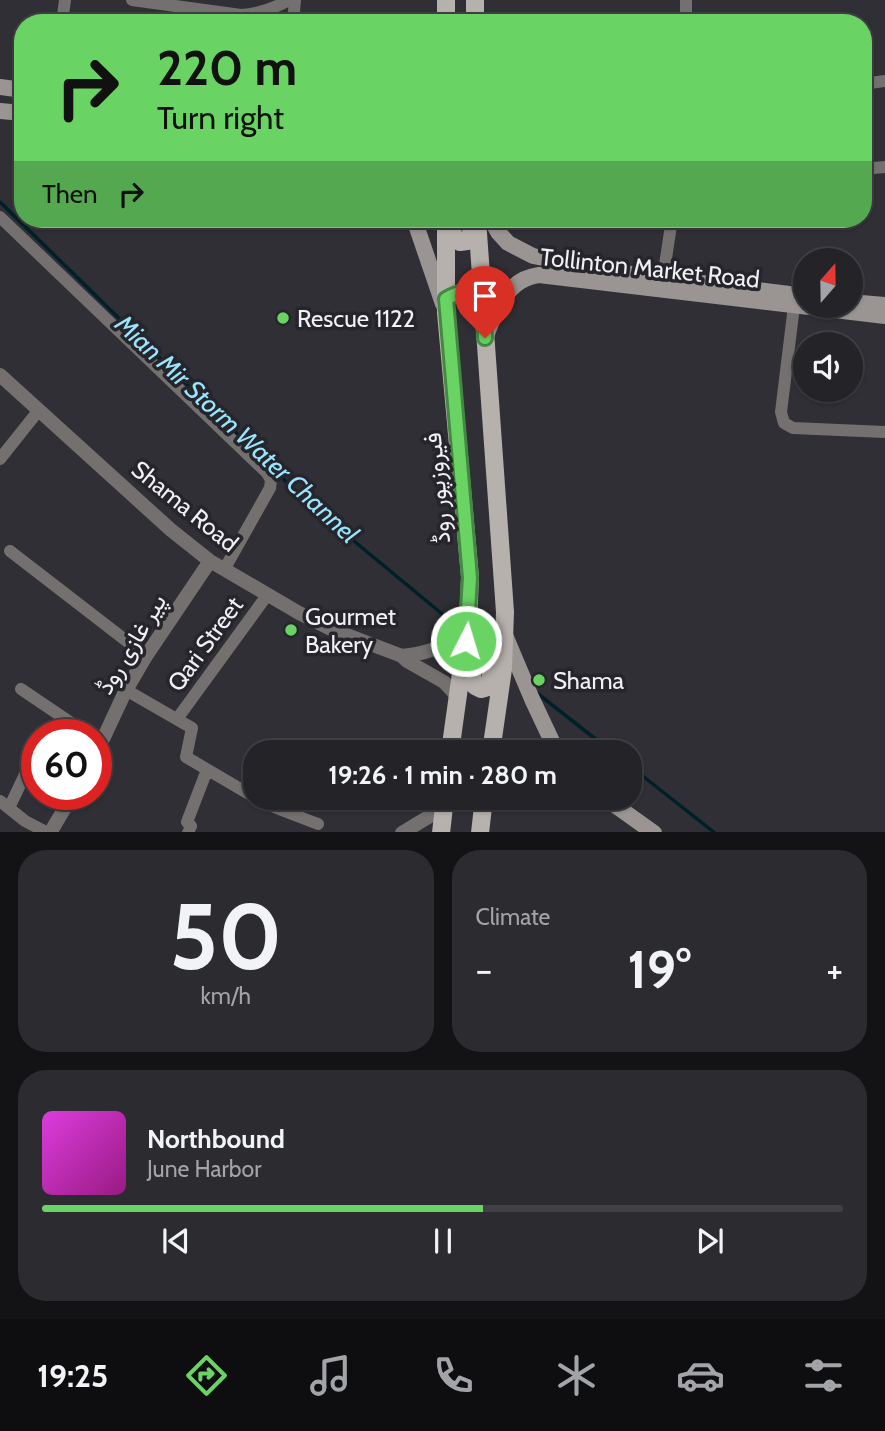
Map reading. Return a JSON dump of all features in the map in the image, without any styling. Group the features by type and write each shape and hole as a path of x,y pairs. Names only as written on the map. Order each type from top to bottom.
{"main road":[{"path":"417,228 446,306 462,292 483,297"},
{"name":"فیروزپور روڈ","path":"448,228 446,306 470,578 469,601 462,630 459,698 452,740"},
{"path":"451,228 454,238 460,242 467,241 473,228"},
{"path":"476,228 507,652 493,740"},
{"name":"Tollinton Market Road","path":"496,228 520,250 533,256 616,279 663,278 793,300"},
{"name":"Tollinton Market Road","path":"485,338 502,299 517,284 531,276 616,279 793,300"},
{"path":"863,303 885,304"},
{"name":"Tollinton Market Road","path":"863,312 885,316"},
{"path":"470,578 476,621 472,680 475,687 488,687 490,682 505,612"},
{"path":"507,652 551,740"},
{"path":"440,832 443,810"},
{"path":"480,832 483,810"},
{"path":"622,810 654,832"}],"street":[{"path":"132,0 181,4 235,14"},
{"path":"255,14 289,0"},
{"path":"0,217 267,473 271,480 270,488 225,568"},
{"path":"663,278 671,228"},
{"path":"797,318 781,412 784,424 793,428 885,432"},
{"name":"Shama Road","path":"0,375 171,530 210,561 331,629 402,656 407,662 444,682 459,698"},
{"path":"0,459 39,411"},
{"path":"10,551 146,656"},
{"name":"پیر غازی روڈ","path":"112,719 146,656 210,561"},
{"name":"Qari Street","path":"177,719 268,594"},
{"path":"402,656 432,651 462,630"},
{"path":"21,689 65,719"},
{"path":"126,690 192,730 184,755 265,804 318,824"},
{"path":"188,832 191,826 187,822 207,770"},
{"path":"21,778 4,805 25,821 49,832 63,810"},
{"path":"402,832 434,810"}],"waterway":[{"name":"Mian Mir Storm Water Channel","path":"0,202 14,216"},
{"name":"Mian Mir Storm Water Channel","path":"27,228 308,503 453,623"},
{"name":"Mian Mir Storm Water Channel","path":"472,640 493,658"},
{"name":"Mian Mir Storm Water Channel","path":"537,693 597,740"},
{"name":"Mian Mir Storm Water Channel","path":"642,775 714,832"}],"place":[{"name":"Rescue 1122","path":"283,318"},
{"name":"Gourmet Bakery","path":"291,630"},
{"name":"Shama","path":"539,680"}],"route":[{"path":"466,641 470,578 446,299 462,292 483,297 485,338"}]}
